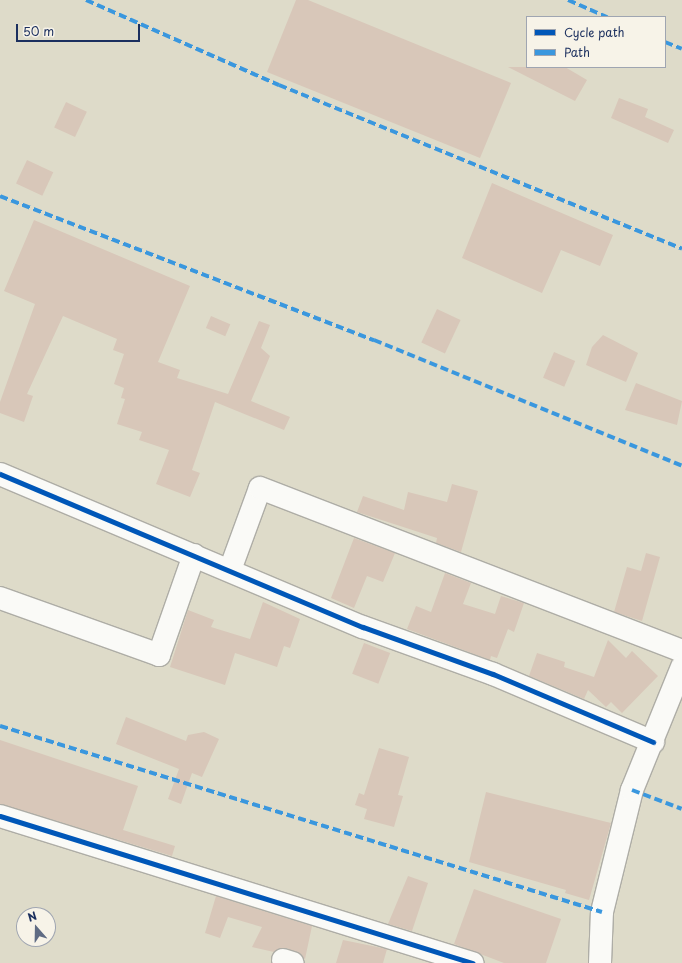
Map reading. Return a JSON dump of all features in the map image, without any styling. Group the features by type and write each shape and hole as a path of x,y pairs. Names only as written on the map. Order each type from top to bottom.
{"street":[{"path":"0,474 363,627 493,674 653,742"},
{"path":"230,570 260,488 682,651"},
{"path":"0,598 159,655 194,555"},
{"path":"600,963 606,896 632,790 653,742 682,667"},
{"path":"0,816 473,963"}],"building":[{"path":"296,0 308,0 511,83 480,158 267,72"},
{"path":"508,67 567,68 587,80 575,101"},
{"path":"619,98 648,109 645,117 674,130 668,143 611,118"},
{"path":"66,102 87,112 75,137 54,127"},
{"path":"27,160 53,172 42,196 16,184"},
{"path":"492,183 613,235 600,266 561,250 542,293 462,258"},
{"path":"34,220 190,286 158,362 180,370 177,378 228,394 259,321 270,325 261,348 270,356 251,401 290,417 284,430 215,402 192,470 200,473 190,497 156,484 169,450 139,440 142,432 117,424 125,399 121,398 124,388 114,384 124,354 113,350 117,339 63,316 27,394 33,396 24,422 0,413 0,402 35,304 4,291"},
{"path":"437,309 461,320 445,354 421,343"},
{"path":"211,316 230,324 225,336 206,328"},
{"path":"603,335 638,353 626,382 586,365 592,347"},
{"path":"554,352 575,361 564,387 543,378"},
{"path":"636,383 682,401 677,425 625,410"},
{"path":"452,484 478,491 461,552 436,543 437,538 357,512 363,496 404,510 408,492 447,502"},
{"path":"354,538 395,553 383,582 367,576 354,608 331,598"},
{"path":"646,553 660,557 642,621 614,612 627,567 641,571"},
{"path":"445,573 471,583 463,604 495,614 501,596 524,603 514,632 508,629 497,658 491,656 490,660 407,629 416,606 431,612"},
{"path":"263,602 300,619 290,648 284,646 277,667 235,653 225,685 170,667 188,610 214,620 211,627 250,639"},
{"path":"608,640 626,658 632,651 658,676 622,713 611,702 606,707 588,690 584,699 529,676 537,653 565,662 564,667 594,677"},
{"path":"364,643 390,653 378,684 352,674"},
{"path":"126,717 186,741 188,735 204,732 219,739 202,777 192,773 181,804 168,799 179,769 116,744"},
{"path":"0,740 138,786 123,830 175,846 172,856 0,804"},
{"path":"379,748 409,757 398,795 403,796 394,827 364,819 367,809 355,805 359,793 364,795"},
{"path":"486,792 611,823 589,900 565,893 566,890 469,862"},
{"path":"408,876 428,883 412,931 388,924"},
{"path":"474,889 561,919 546,963 504,963 454,944"},
{"path":"216,896 312,926 305,959 287,948 274,952 252,947 262,927 228,917 220,938 205,933"},
{"path":"343,940 387,949 383,963 336,963"}],"marked path":[{"path":"86,0 279,85 682,249"},
{"path":"568,0 605,16"},
{"path":"666,42 682,49"},
{"path":"0,196 374,340 682,466"},
{"path":"0,726 602,912"},
{"path":"632,790 682,809"}],"cycle path":[{"path":"0,474 363,627 493,674 653,742"},
{"path":"0,816 473,963"}]}
